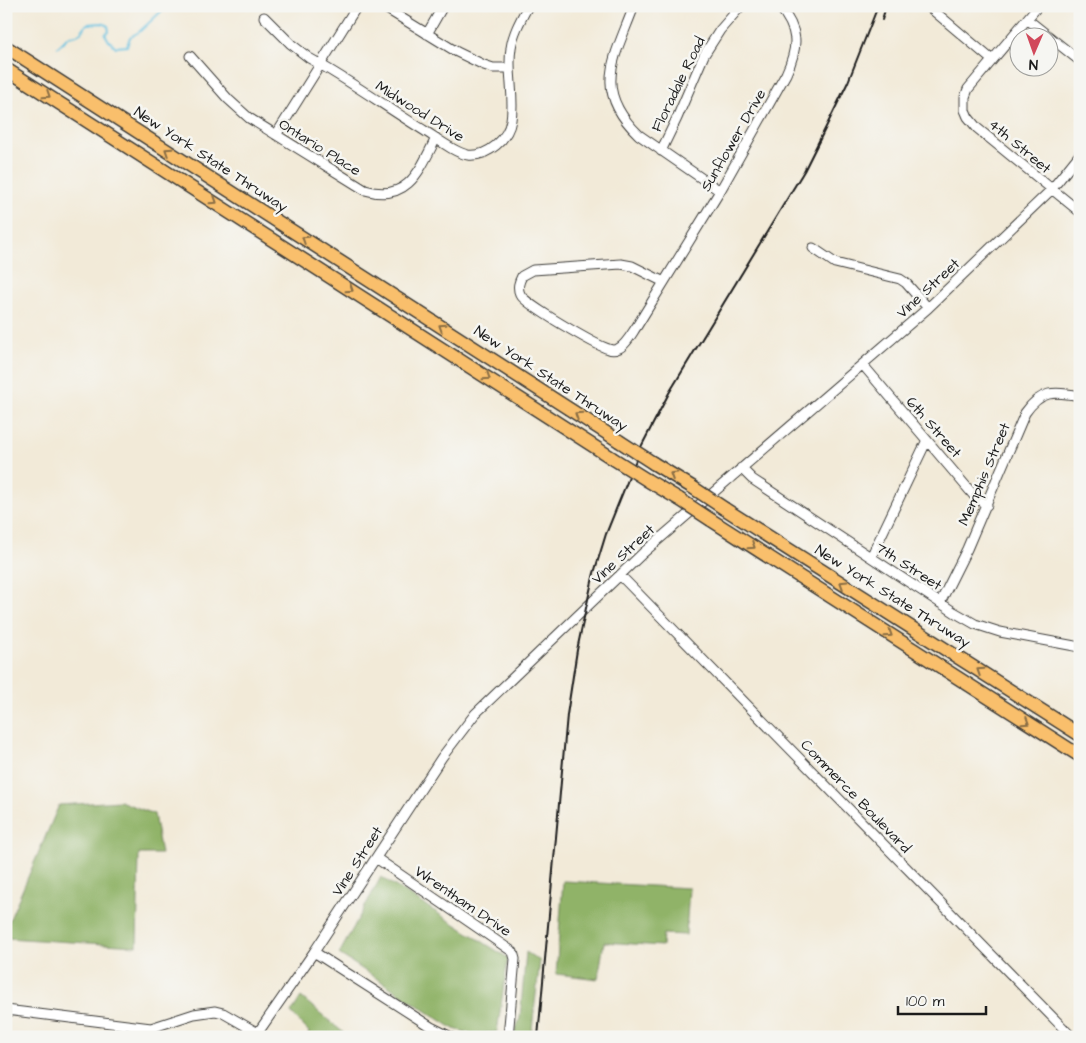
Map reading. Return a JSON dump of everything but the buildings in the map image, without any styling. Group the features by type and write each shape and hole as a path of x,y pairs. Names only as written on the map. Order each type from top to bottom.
{"highway":[{"name":"New York State Thruway","path":"6,47 1080,735"},
{"path":"6,69 1080,756"}],"street":[{"path":"276,135 357,6"},
{"path":"382,6 457,52 493,68 510,68"},
{"path":"427,34 443,6"},
{"name":"Midwood Drive","path":"264,18 291,44 321,64 436,138 467,154 475,155 496,146 505,136 511,123 513,106 510,68 511,49 514,35 528,6"},
{"path":"634,6 611,68 613,99 627,124 639,135 720,191"},
{"name":"Floradale Road","path":"661,151 704,55 720,30 740,6"},
{"name":"Sunflower Drive","path":"664,282 632,266 607,264 533,270 522,276 518,285 519,293 530,304 593,342 612,350 618,349 624,344 664,282 720,191 772,101 793,60 796,44 794,29 789,18 779,6"},
{"path":"928,6 992,60 1038,6"},
{"path":"1027,19 1080,61"},
{"name":"Ontario Place","path":"190,56 228,99 249,118 365,190 373,193 389,193 402,189 410,182 436,138"},
{"name":"4th Street","path":"992,60 968,89 965,97 965,110 968,117 983,134 1080,212"},
{"name":"Vine Street","path":"257,1035 442,757 475,714 620,575 741,468 928,308 1051,190 1080,154"},
{"path":"813,248 835,263 900,279 906,283 928,308"},
{"name":"6th Street","path":"863,365 976,498 987,505"},
{"name":"Memphis Street","path":"940,603 987,505 1025,412 1041,396 1057,393 1080,396"},
{"path":"871,558 927,440"},
{"name":"7th Street","path":"741,468 752,479 871,558 976,624 1000,632 1080,646"},
{"name":"Commerce Boulevard","path":"620,575 1072,1037"},
{"name":"Wrentham Drive","path":"376,858 513,952 516,959 508,1037"},
{"path":"314,952 431,1027 451,1037"},
{"path":"6,1010 152,1028 194,1014 215,1011 223,1013 257,1035"}],"green space":[{"path":"120,801 154,814 161,854 139,854 137,946 6,938 6,928 59,805"},
{"path":"381,877 508,958 497,1032 473,1034 454,1029 339,954"},
{"path":"563,881 689,888 686,935 663,934 662,946 604,942 598,979 556,974"},
{"path":"526,952 540,961 531,1037 513,1037 520,1018"},
{"path":"301,997 348,1037 307,1037 309,1032 291,1013"}],"waterway":[{"path":"58,47 68,37 81,32 87,24 102,23 108,26 109,31 105,34 109,41 116,47 127,46 130,37 139,32 167,6"}],"railway":[{"path":"538,1037 567,715 577,650 586,608 606,534 642,445 669,393 804,171 848,82 878,6"},
{"path":"882,20 886,6"}]}
